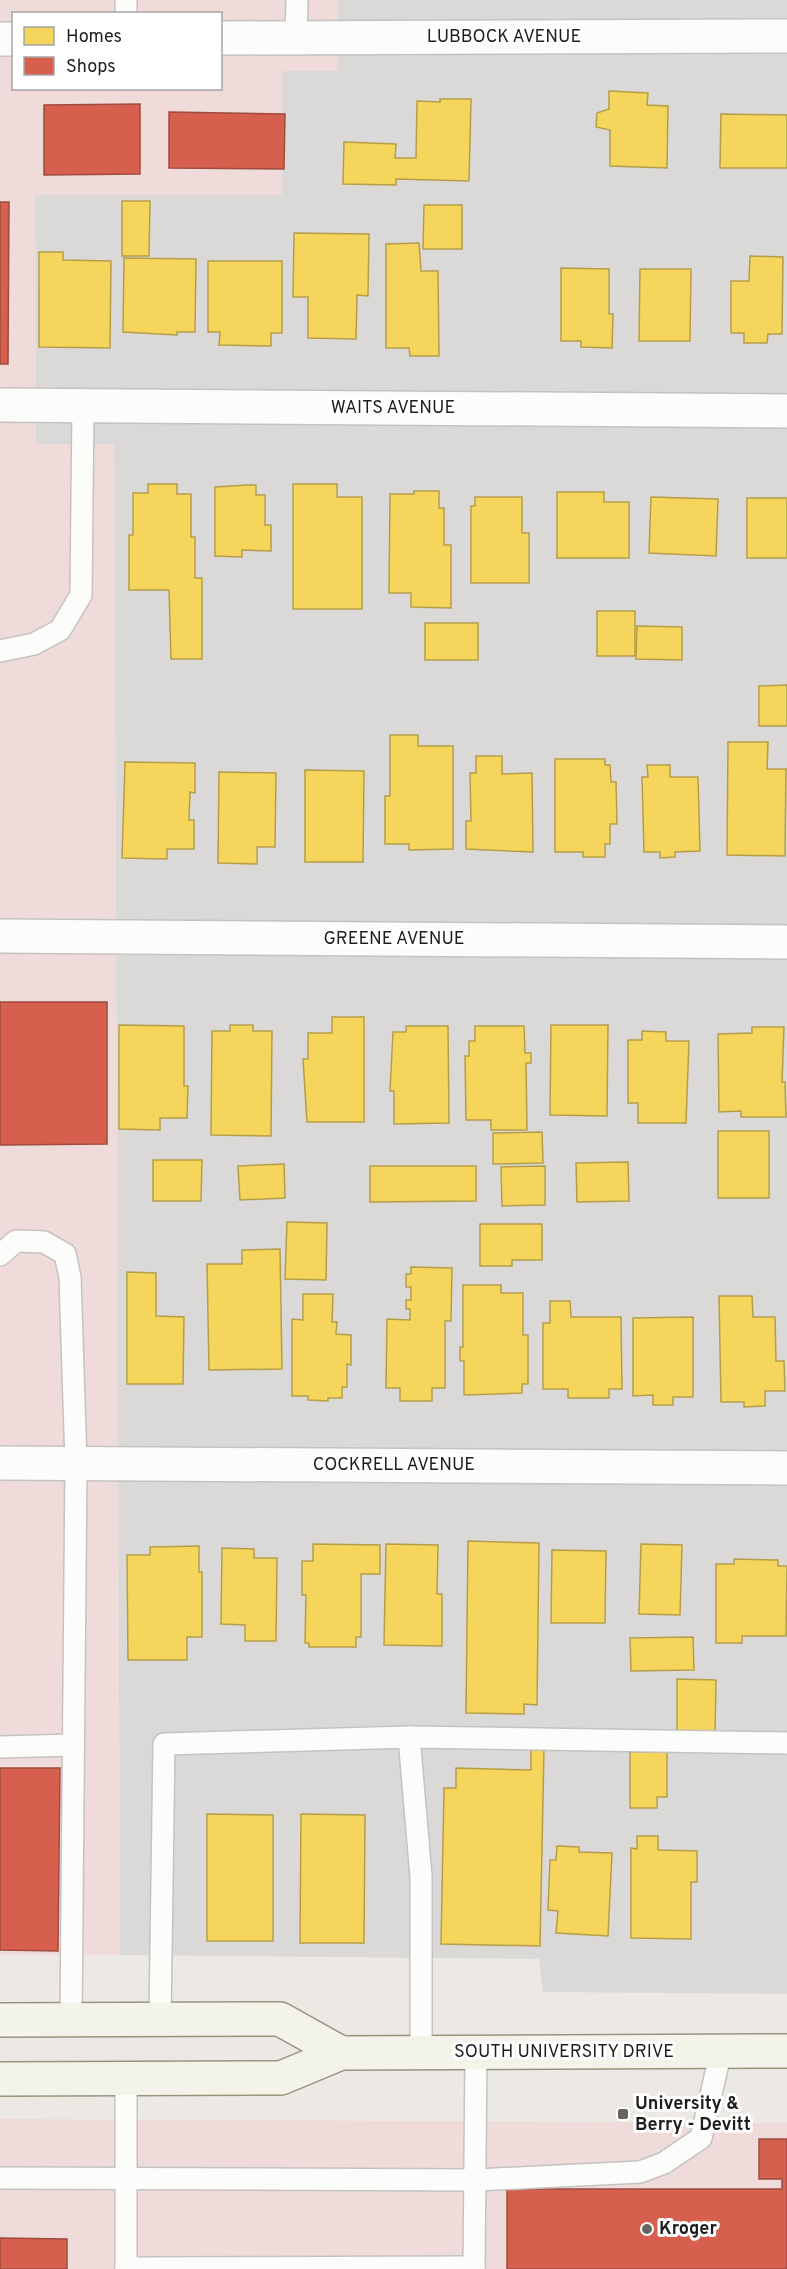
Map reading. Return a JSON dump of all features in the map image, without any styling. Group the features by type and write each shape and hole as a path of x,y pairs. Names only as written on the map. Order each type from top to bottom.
{"street":[{"name":"LUBBOCK AVENUE","path":"222,38 787,36"},
{"name":"WAITS AVENUE","path":"0,405 787,411"},
{"name":"GREENE AVENUE","path":"0,936 787,942"},
{"name":"COCKRELL AVENUE","path":"0,1463 787,1468"},
{"name":"SOUTH UNIVERSITY DRIVE","path":"0,2020 280,2019 341,2053"},
{"name":"SOUTH UNIVERSITY DRIVE","path":"0,2079 281,2078 341,2053 787,2051"}],"lane":[{"path":"296,38 297,0"},
{"path":"0,651 34,644 60,630 81,595 83,406"},
{"path":"0,1255 16,1241 44,1242 65,1254 70,1277 76,1463 71,2019"},
{"path":"410,1737 421,1876 421,2053"},
{"path":"159,2019 165,1744 410,1737 787,1743"},
{"path":"0,1747 73,1745"},
{"path":"0,2178 476,2180 640,2172 664,2163 701,2138 721,2051"},
{"path":"126,2080 126,2269 474,2268 476,2052"}],"shaded area":[{"path":"0,0 338,0 338,71 282,71 282,195 35,195 36,444 114,444 120,1955 0,1955"},
{"path":"338,0 787,0 787,1994 543,1992 539,1959 120,1955 114,445 36,444 35,195 282,195 282,71 338,70"},
{"path":"0,2119 787,2123 787,2269 0,2269"}],"building: Homes":[{"path":"609,91 648,93 647,105 668,106 667,168 610,166 610,130 596,127 597,113 609,109"},
{"path":"440,99 471,99 469,181 396,179 396,185 343,184 344,142 396,144 395,158 416,158 417,101 440,102"},
{"path":"721,114 787,115 787,168 720,168"},
{"path":"122,201 150,201 149,256 122,256"},
{"path":"424,205 462,205 462,249 423,249"},
{"path":"294,233 369,234 368,296 357,295 356,339 308,338 308,297 293,297"},
{"path":"419,243 421,271 438,271 439,356 410,356 409,348 386,348 386,244"},
{"path":"39,252 63,252 63,260 111,261 110,348 39,347"},
{"path":"750,256 783,257 782,334 768,334 767,343 744,343 744,333 731,333 731,281 749,281"},
{"path":"124,258 196,259 195,332 177,332 177,335 123,332"},
{"path":"208,261 282,261 282,333 271,333 271,346 219,345 220,332 208,332"},
{"path":"561,268 609,269 609,314 613,314 612,348 581,347 581,341 561,341"},
{"path":"640,269 691,269 690,341 639,341"},
{"path":"148,484 177,484 177,494 191,494 191,537 195,537 195,578 202,578 202,659 171,659 169,590 129,590 129,535 133,535 133,493 148,493"},
{"path":"293,484 337,484 337,497 362,497 362,609 293,609"},
{"path":"256,485 256,495 265,495 265,525 271,525 271,551 242,550 242,557 215,556 215,487"},
{"path":"414,491 439,491 439,508 444,508 444,545 451,545 451,608 411,607 411,593 389,593 390,494 414,494"},
{"path":"557,492 604,492 604,502 629,502 629,558 557,558"},
{"path":"475,497 522,497 522,533 529,533 529,583 471,583 471,506 475,506"},
{"path":"651,497 718,499 716,556 649,553"},
{"path":"747,498 787,498 787,558 747,558"},
{"path":"597,611 635,611 635,656 597,656"},
{"path":"425,623 478,623 478,660 425,660"},
{"path":"637,626 682,627 682,660 636,659"},
{"path":"787,685 787,726 759,726 759,686"},
{"path":"390,735 418,735 418,746 453,746 453,849 409,850 409,844 385,844 385,796 390,796"},
{"path":"728,742 768,742 767,769 786,769 785,856 727,855"},
{"path":"476,756 502,756 502,774 532,773 533,852 466,849 466,821 471,821 470,773 476,773"},
{"path":"555,759 605,759 605,765 610,765 611,782 616,782 617,824 610,824 610,844 605,844 605,857 583,857 583,852 555,852"},
{"path":"125,762 195,763 195,793 190,792 189,820 194,820 194,849 167,849 167,859 122,858"},
{"path":"647,765 670,765 670,777 698,777 700,851 675,852 675,857 660,858 660,852 644,852 642,777 648,777"},
{"path":"305,770 364,771 363,862 305,862"},
{"path":"219,772 276,773 275,847 257,847 257,864 218,863"},
{"path":"332,1017 364,1017 364,1122 307,1122 303,1059 308,1059 308,1033 332,1033"},
{"path":"119,1025 184,1026 184,1086 188,1086 187,1118 160,1118 160,1130 119,1129"},
{"path":"230,1025 253,1025 253,1031 272,1031 271,1136 211,1135 212,1031 230,1031"},
{"path":"551,1025 608,1025 607,1116 550,1115"},
{"path":"406,1026 448,1026 449,1123 394,1124 394,1091 390,1091 393,1032 406,1032"},
{"path":"475,1026 524,1026 525,1053 531,1053 531,1063 526,1063 527,1130 491,1130 491,1120 466,1120 465,1056 469,1056 469,1041 475,1041"},
{"path":"752,1027 784,1027 782,1082 785,1082 786,1117 741,1117 741,1111 719,1112 718,1034 752,1033"},
{"path":"642,1031 666,1032 666,1041 689,1041 686,1123 638,1123 638,1103 628,1103 628,1040 642,1040"},
{"path":"718,1131 769,1131 769,1198 718,1198"},
{"path":"542,1132 543,1163 493,1164 493,1133"},
{"path":"153,1160 202,1160 201,1201 153,1201"},
{"path":"628,1162 629,1201 577,1202 576,1163"},
{"path":"284,1164 285,1198 240,1200 238,1166"},
{"path":"370,1166 476,1166 476,1201 370,1202"},
{"path":"545,1166 545,1205 502,1206 501,1167"},
{"path":"287,1222 327,1223 326,1280 285,1279"},
{"path":"480,1224 542,1224 542,1260 512,1260 512,1266 480,1266"},
{"path":"280,1249 282,1369 209,1370 207,1264 242,1264 242,1250"},
{"path":"411,1267 452,1268 451,1321 445,1321 445,1388 432,1388 432,1401 400,1401 400,1388 386,1388 387,1319 410,1320 410,1309 406,1309 406,1300 411,1300 411,1287 406,1287 406,1274 411,1274"},
{"path":"127,1272 156,1273 156,1316 184,1317 183,1384 127,1384"},
{"path":"463,1285 501,1285 501,1293 523,1293 523,1335 528,1335 528,1384 522,1384 522,1393 464,1395 464,1361 460,1361 460,1347 463,1347"},
{"path":"303,1294 333,1294 332,1322 337,1322 336,1334 351,1335 351,1365 347,1364 347,1387 342,1387 342,1398 328,1398 328,1401 308,1400 308,1396 292,1396 292,1319 303,1320"},
{"path":"719,1296 752,1296 753,1317 775,1317 776,1361 784,1361 785,1391 765,1391 765,1406 744,1407 744,1402 721,1402"},
{"path":"550,1301 570,1301 571,1317 621,1317 622,1389 609,1389 609,1398 568,1398 568,1389 543,1389 543,1323 550,1323"},
{"path":"693,1317 693,1397 673,1397 673,1405 653,1405 653,1395 633,1396 633,1318"},
{"path":"468,1541 539,1543 537,1705 524,1704 524,1714 466,1713"},
{"path":"313,1544 380,1545 380,1574 361,1574 361,1637 356,1637 356,1647 309,1647 309,1643 305,1643 306,1595 302,1595 302,1561 313,1561"},
{"path":"386,1544 438,1545 437,1594 442,1594 442,1646 384,1645"},
{"path":"641,1544 682,1545 680,1615 639,1614"},
{"path":"199,1546 199,1572 202,1572 202,1637 187,1637 187,1660 128,1660 127,1555 150,1555 150,1547"},
{"path":"222,1548 254,1549 254,1558 277,1558 276,1641 245,1641 245,1625 221,1624"},
{"path":"552,1550 606,1551 605,1623 551,1623"},
{"path":"734,1559 778,1560 778,1566 787,1566 786,1636 742,1636 742,1643 716,1643 716,1564 734,1564"},
{"path":"693,1637 694,1670 631,1671 630,1638"},
{"path":"677,1679 716,1680 715,1732 677,1732"},
{"path":"531,1749 544,1749 540,1946 441,1944 444,1788 456,1788 456,1768 531,1770"},
{"path":"630,1752 667,1752 667,1797 657,1797 657,1808 630,1808"},
{"path":"207,1814 273,1815 273,1941 207,1941"},
{"path":"301,1814 365,1815 364,1943 300,1943"},
{"path":"637,1836 658,1836 658,1850 697,1851 697,1882 691,1882 691,1939 631,1938 631,1848 637,1849"},
{"path":"557,1846 579,1847 579,1852 612,1853 608,1936 556,1933 558,1911 548,1910 550,1860 556,1860"}],"building: Shops":[{"path":"140,104 140,174 44,175 44,105"},
{"path":"169,112 285,114 284,169 169,168"},
{"path":"0,202 9,202 8,364 0,364"},
{"path":"0,1002 107,1002 107,1144 0,1145"},
{"path":"0,1768 60,1768 58,1951 0,1950"},
{"name":"Kroger","path":"759,2139 787,2139 787,2269 507,2269 507,2189 782,2189 782,2179 759,2179"},
{"path":"0,2238 67,2239 67,2269 0,2269"}],"place":[{"name":"University & Berry - Devitt","path":"623,2114"},
{"name":"Kroger","path":"647,2229"}]}
